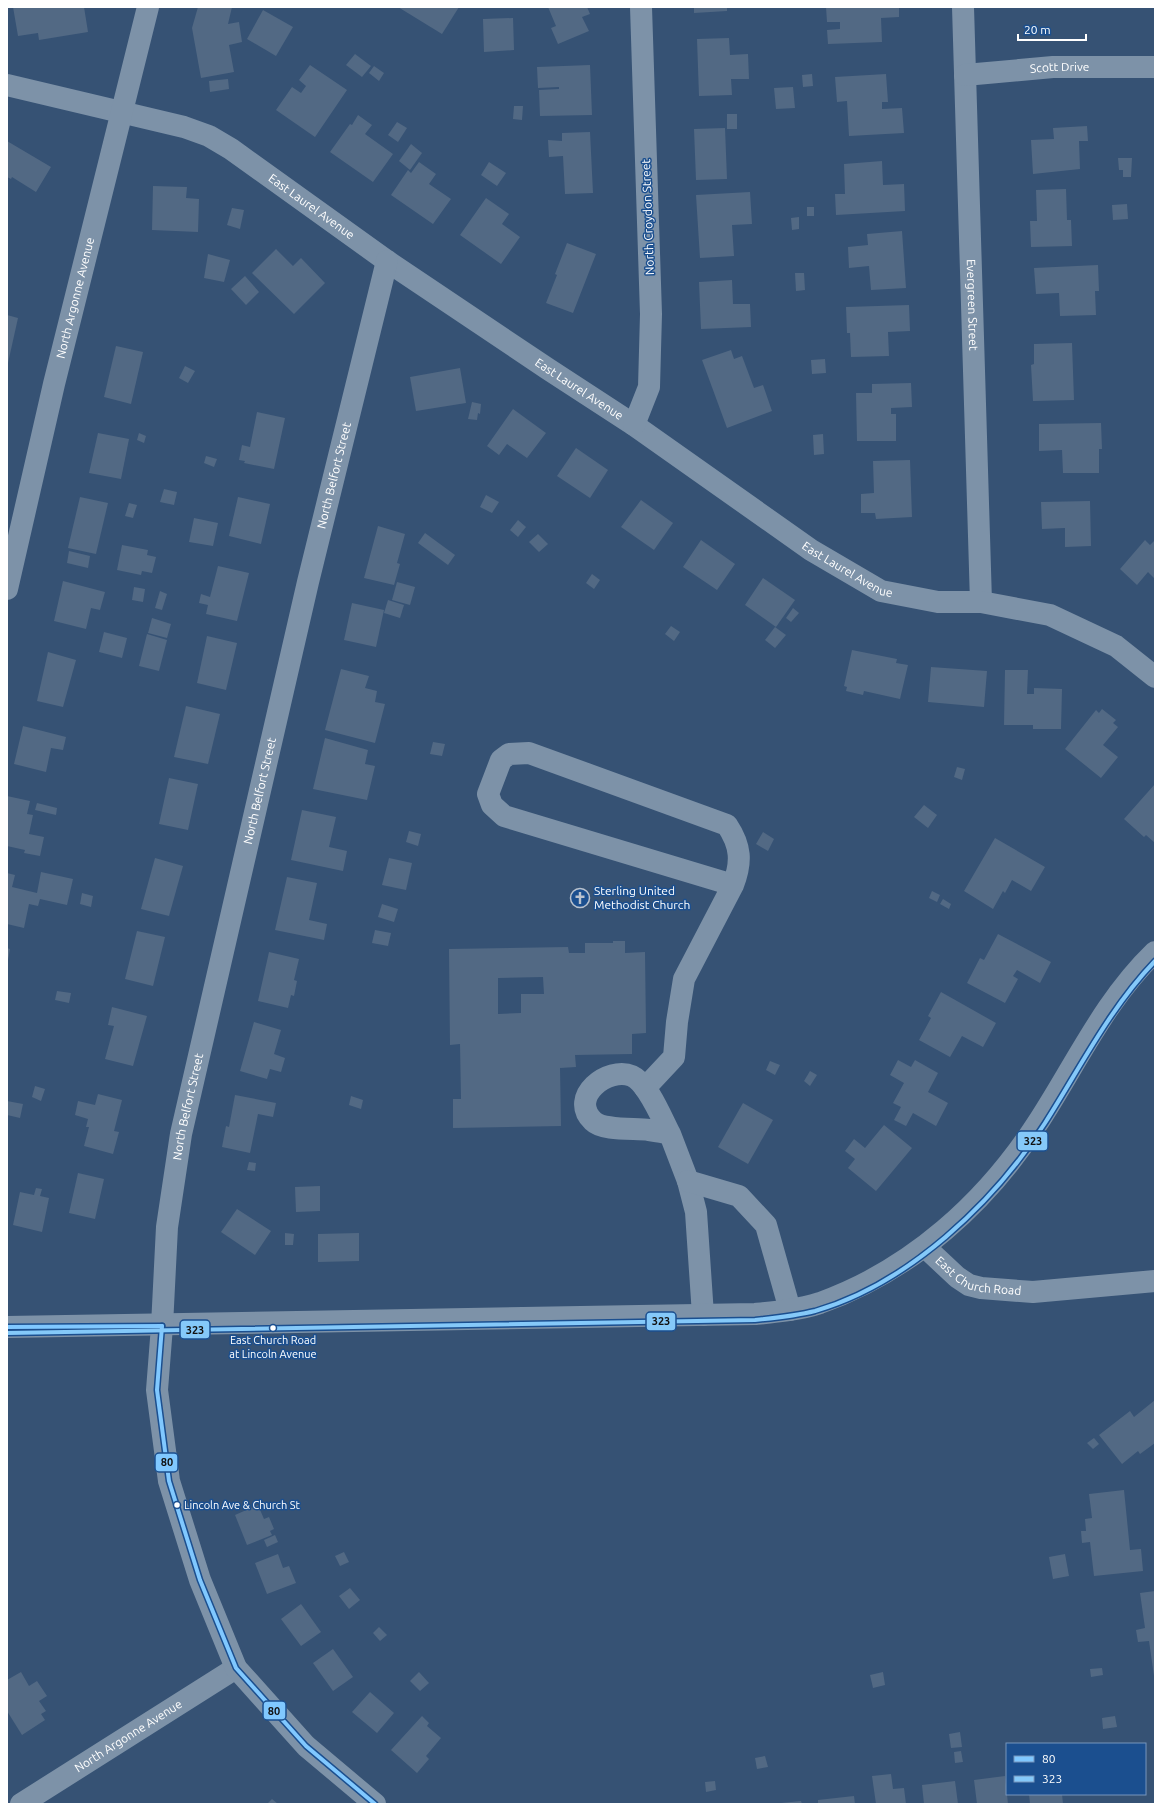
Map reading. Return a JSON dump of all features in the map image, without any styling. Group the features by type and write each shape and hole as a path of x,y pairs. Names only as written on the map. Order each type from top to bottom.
{"street":[{"name":"North Argonne Avenue","path":"7,589 54,384 148,7"},
{"name":"North Croydon Street","path":"634,425 649,387 651,314 641,7"},
{"name":"Evergreen Street","path":"963,7 982,602"},
{"name":"Scott Drive","path":"965,75 1053,67 1155,67"},
{"name":"East Laurel Avenue","path":"7,85 184,127 208,136 231,149 387,261 634,425 811,550 881,591 938,602 982,602 1050,615 1116,646 1155,677"},
{"name":"North Belfort Street","path":"375,1804 306,1746 236,1668 200,1580 169,1482 157,1390 167,1227 181,1134 310,574 387,261"},
{"path":"645,1088 674,1057 677,1022 684,979 732,885 738,872 739,861 736,843 727,825 529,753 509,754 501,760 488,794 492,805 504,816 732,885"},
{"path":"925,1247 964,1212 1009,1164 1039,1121 1111,1003 1142,965 1155,952"},
{"path":"670,1134 648,1130 606,1127 593,1122 585,1109 584,1103 586,1095 594,1086 606,1078 618,1074 633,1076 645,1088 670,1134 688,1181 696,1212 703,1315"},
{"path":"688,1181 739,1196 766,1225 790,1310"},
{"name":"East Church Road","path":"7,1327 162,1326 755,1314 790,1310 819,1303 853,1289 888,1270 925,1247 957,1277 969,1285 981,1288 1032,1292 1155,1280"},
{"name":"North Argonne Avenue","path":"21,1804 236,1668"}],"building":[{"path":"13,7 84,7 88,32 39,40 38,33 18,36"},
{"path":"198,7 232,7 228,24 239,22 242,42 229,45 234,72 201,78 192,28"},
{"path":"398,7 459,7 442,34"},
{"path":"548,7 587,7 590,14 582,17 589,31 558,44 551,28 556,26"},
{"path":"694,7 727,7 727,11 694,13"},
{"path":"826,7 899,7 899,17 881,18 882,42 828,44 827,30 840,29 840,22 827,22"},
{"path":"263,10 293,27 276,56 247,39"},
{"path":"513,18 514,50 484,52 483,19"},
{"path":"729,38 730,55 748,54 749,79 731,79 732,95 699,96 697,39"},
{"path":"355,54 371,66 362,77 346,65"},
{"path":"310,65 347,90 315,137 276,110 292,87 301,93 306,86 299,80"},
{"path":"590,65 592,115 540,116 539,90 559,89 559,87 538,88 537,67"},
{"path":"374,66 384,73 379,81 369,73"},
{"path":"812,74 813,86 803,87 802,75"},
{"path":"886,74 888,102 882,102 882,109 902,108 904,133 849,136 847,101 837,102 835,77"},
{"path":"228,79 229,89 210,92 209,81"},
{"path":"793,87 795,108 776,109 774,88"},
{"path":"514,106 523,106 522,120 513,119"},
{"path":"727,114 737,114 737,129 727,129"},
{"path":"358,115 372,125 365,134 393,154 373,182 330,152 350,124 352,125"},
{"path":"397,122 407,128 398,142 388,135"},
{"path":"1087,126 1088,141 1079,141 1080,169 1033,174 1031,140 1054,139 1053,128"},
{"path":"725,128 727,179 696,180 694,129"},
{"path":"590,132 593,193 565,194 563,156 549,157 548,140 562,141 562,133"},
{"path":"7,141 51,167 36,192 12,177 11,179 7,177"},
{"path":"411,144 422,153 410,170 399,161"},
{"path":"1118,158 1132,158 1131,177 1123,177 1123,170 1119,170"},
{"path":"882,161 883,185 904,184 905,211 836,215 835,194 845,194 844,164"},
{"path":"419,162 436,174 429,184 451,199 433,224 391,195 408,170 411,173"},
{"path":"489,162 506,173 497,186 481,175"},
{"path":"153,186 187,187 186,198 199,199 198,232 152,230"},
{"path":"1066,189 1067,220 1071,220 1072,246 1031,247 1030,221 1037,221 1036,190"},
{"path":"750,192 752,224 732,225 734,256 700,258 696,195"},
{"path":"486,198 509,214 502,224 520,237 501,264 460,235"},
{"path":"1127,204 1128,219 1113,220 1112,205"},
{"path":"807,207 814,207 814,216 807,216"},
{"path":"232,208 244,210 240,229 227,225"},
{"path":"799,217 799,229 792,230 791,218"},
{"path":"902,231 906,288 871,290 869,266 849,268 848,247 868,245 867,234"},
{"path":"567,243 596,254 573,313 546,303"},
{"path":"276,249 293,266 301,258 325,283 294,314 252,273"},
{"path":"208,254 230,260 224,282 204,278"},
{"path":"1098,265 1099,291 1095,291 1096,315 1060,316 1059,293 1036,294 1034,268"},
{"path":"795,273 804,273 805,290 796,291"},
{"path":"245,276 259,292 246,305 231,289"},
{"path":"732,280 733,304 750,304 751,327 701,329 699,282"},
{"path":"909,305 910,331 888,332 889,356 851,357 850,333 847,333 846,307"},
{"path":"7,315 18,318 8,363 7,363"},
{"path":"1072,343 1074,400 1033,401 1031,365 1034,364 1034,344"},
{"path":"116,346 143,352 131,404 104,397"},
{"path":"731,350 734,359 742,356 754,388 763,385 772,411 727,428 702,360"},
{"path":"825,359 826,373 812,374 811,360"},
{"path":"185,366 195,371 188,383 179,378"},
{"path":"460,368 466,403 416,411 410,377"},
{"path":"911,383 912,407 891,408 891,414 896,414 896,441 857,441 856,393 872,393 872,384"},
{"path":"472,402 481,404 480,414 478,413 477,420 468,419"},
{"path":"513,409 546,433 527,458 507,444 499,455 487,446"},
{"path":"257,412 285,418 274,469 244,463 245,461 239,460 242,445 250,447"},
{"path":"1101,423 1102,449 1099,449 1099,473 1063,473 1062,450 1039,451 1039,424"},
{"path":"98,433 129,439 121,479 89,473"},
{"path":"139,433 146,436 144,443 137,440"},
{"path":"823,434 824,454 814,455 813,435"},
{"path":"576,448 608,470 590,498 557,476"},
{"path":"206,456 217,459 214,467 204,463"},
{"path":"910,460 912,517 876,519 875,513 861,513 861,494 874,493 873,461"},
{"path":"164,489 177,492 174,505 160,502"},
{"path":"486,495 499,502 492,513 480,507"},
{"path":"80,497 108,503 96,554 68,548"},
{"path":"238,497 270,504 261,544 229,536"},
{"path":"641,500 673,523 654,550 621,527"},
{"path":"1090,501 1091,546 1065,547 1065,528 1042,529 1041,502"},
{"path":"129,503 137,505 133,518 125,516"},
{"path":"194,518 218,523 213,546 189,542"},
{"path":"518,520 526,527 518,537 510,530"},
{"path":"378,526 405,534 397,563 400,564 394,585 364,578"},
{"path":"425,533 455,555 448,565 418,543"},
{"path":"538,534 548,544 539,552 529,542"},
{"path":"701,540 735,564 717,590 683,567"},
{"path":"1145,540 1150,545 1155,540 1155,579 1148,572 1137,585 1120,569"},
{"path":"122,545 148,550 147,555 156,557 152,573 142,571 141,575 117,570"},
{"path":"69,551 90,556 88,568 67,563"},
{"path":"218,566 249,573 237,621 206,614 208,605 199,603 201,594 210,597"},
{"path":"592,574 600,580 594,589 586,583"},
{"path":"763,578 795,600 776,627 745,605"},
{"path":"63,581 105,592 100,610 91,608 86,629 54,621"},
{"path":"397,582 415,587 410,605 392,600"},
{"path":"134,587 145,589 143,602 132,600"},
{"path":"160,591 167,594 162,610 155,608"},
{"path":"388,600 404,605 400,618 384,613"},
{"path":"352,603 384,610 376,647 344,640"},
{"path":"793,608 799,613 791,622 786,618"},
{"path":"152,618 171,624 167,638 148,633"},
{"path":"671,626 680,632 674,641 665,634"},
{"path":"775,627 786,635 775,648 765,640"},
{"path":"104,632 127,638 122,658 99,652"},
{"path":"147,634 167,640 159,671 139,666"},
{"path":"207,636 237,643 226,690 197,683"},
{"path":"852,650 897,659 896,663 908,665 900,699 864,691 863,695 846,691 847,687 844,686"},
{"path":"48,652 76,660 63,707 37,701"},
{"path":"931,667 987,671 984,707 928,702"},
{"path":"341,669 369,676 365,688 377,691 375,702 385,704 375,743 325,730"},
{"path":"1005,670 1028,670 1027,694 1034,694 1034,688 1062,689 1061,729 1033,729 1033,725 1004,725"},
{"path":"186,706 220,714 208,764 174,757"},
{"path":"1102,709 1116,720 1113,723 1118,727 1103,745 1118,757 1101,778 1065,749 1096,710 1099,713"},
{"path":"23,726 66,737 63,750 51,748 46,772 14,764"},
{"path":"325,738 368,750 365,764 375,766 367,800 313,789"},
{"path":"433,742 445,744 442,756 430,754"},
{"path":"957,767 965,769 962,780 954,777"},
{"path":"169,778 198,784 188,830 159,824"},
{"path":"1155,784 1155,843 1146,835 1144,837 1124,819"},
{"path":"7,796 30,801 27,814 33,815 29,834 44,837 40,856 24,853 25,850 7,846"},
{"path":"37,803 57,808 56,815 35,810"},
{"path":"924,805 937,815 928,828 914,817"},
{"path":"302,810 336,817 329,847 347,851 343,871 291,860"},
{"path":"409,831 421,834 418,846 406,842"},
{"path":"763,832 774,839 768,851 756,844"},
{"path":"995,838 1045,867 1031,891 1012,880 1005,893 1003,891 993,909 964,891"},
{"path":"155,858 183,866 169,916 141,909"},
{"path":"389,858 412,863 406,890 382,885"},
{"path":"41,872 73,879 67,905 40,899 38,906 29,904 24,928 7,924 7,873 15,875 12,887 37,893"},
{"path":"287,877 317,883 309,920 327,924 324,940 275,930"},
{"path":"932,891 940,895 937,902 929,898"},
{"path":"82,893 93,896 91,907 80,904"},
{"path":"943,899 951,904 949,909 940,904"},
{"path":"382,904 398,909 394,922 378,917"},
{"path":"375,930 391,933 388,946 372,943"},
{"path":"137,931 165,937 153,986 125,979"},
{"path":"998,934 1051,962 1040,983 1017,970 1013,976 1018,979 1005,1003 967,983 980,958 984,960"},
{"path":"613,941 625,941 625,953 645,952 646,1033 632,1034 632,1054 575,1055 576,1067 560,1068 561,1126 453,1128 453,1099 461,1099 460,1044 450,1045 449,949 568,947 569,953 585,953 585,943 613,943","holes":["543,977 544,994 521,994 521,1013 498,1014 498,978"]},
{"path":"7,948 10,949 8,960 7,960"},
{"path":"269,952 299,959 294,980 297,981 294,996 291,995 288,1008 258,1001"},
{"path":"57,991 71,993 69,1003 55,1000"},
{"path":"941,992 996,1023 983,1047 962,1036 950,1057 919,1040 931,1018 928,1016"},
{"path":"112,1007 147,1016 133,1066 105,1059 114,1026 108,1025"},
{"path":"254,1022 281,1030 274,1054 285,1058 281,1072 270,1069 267,1079 240,1071"},
{"path":"898,1060 911,1067 915,1060 938,1073 928,1092 948,1103 936,1126 913,1113 906,1126 894,1120 901,1107 893,1103 904,1083 890,1075"},
{"path":"770,1061 780,1065 775,1075 766,1070"},
{"path":"810,1071 817,1075 810,1086 804,1081"},
{"path":"35,1086 45,1089 41,1101 32,1097"},
{"path":"98,1094 122,1100 114,1131 119,1132 113,1154 84,1146 89,1127 86,1127 88,1119 75,1115 78,1101 95,1105"},
{"path":"235,1095 276,1103 273,1117 258,1114 250,1153 222,1147 226,1126 229,1127"},
{"path":"351,1096 363,1100 361,1109 349,1105"},
{"path":"7,1101 23,1104 20,1118 7,1115"},
{"path":"743,1103 773,1120 748,1164 718,1147"},
{"path":"884,1125 912,1148 876,1191 848,1168 855,1159 845,1151 854,1139 865,1148"},
{"path":"249,1162 256,1163 255,1171 247,1170"},
{"path":"78,1173 104,1179 95,1219 69,1213"},
{"path":"320,1186 320,1211 296,1212 295,1187"},
{"path":"36,1188 42,1189 40,1196 49,1198 42,1232 13,1225 20,1192 34,1195"},
{"path":"237,1209 271,1231 255,1255 221,1232"},
{"path":"285,1233 294,1234 293,1245 285,1245"},
{"path":"359,1233 359,1261 318,1262 318,1234"},
{"path":"1155,1400 1155,1443 1140,1454 1138,1451 1122,1464 1099,1435 1130,1411 1134,1417"},
{"path":"1094,1438 1099,1444 1093,1449 1087,1443"},
{"path":"1124,1490 1130,1550 1141,1549 1143,1571 1094,1576 1090,1542 1082,1543 1081,1531 1086,1531 1085,1519 1092,1518 1089,1494"},
{"path":"258,1505 264,1519 269,1517 274,1529 270,1531 272,1535 247,1545 235,1515"},
{"path":"275,1535 278,1542 267,1547 264,1540"},
{"path":"344,1552 349,1562 340,1566 335,1556"},
{"path":"278,1554 283,1568 289,1566 296,1583 267,1594 255,1563"},
{"path":"1065,1554 1069,1576 1053,1579 1049,1557"},
{"path":"350,1588 360,1600 349,1609 339,1596"},
{"path":"1155,1591 1154,1676 1149,1641 1138,1642 1136,1630 1145,1628 1140,1593"},
{"path":"301,1604 321,1632 301,1646 281,1619"},
{"path":"379,1627 387,1635 380,1641 373,1633"},
{"path":"333,1649 353,1677 333,1691 313,1663"},
{"path":"1102,1668 1103,1675 1091,1677 1090,1669"},
{"path":"21,1672 29,1686 37,1681 47,1696 39,1701 46,1711 41,1714 45,1720 22,1735 7,1711 7,1680"},
{"path":"419,1672 429,1683 420,1691 410,1681"},
{"path":"883,1672 885,1685 873,1688 870,1675"},
{"path":"370,1692 394,1713 377,1733 352,1712"},
{"path":"422,1716 429,1723 427,1726 441,1738 426,1756 429,1759 417,1773 391,1750"},
{"path":"1115,1716 1117,1727 1103,1729 1102,1718"},
{"path":"960,1732 962,1747 951,1748 949,1734"},
{"path":"961,1751 963,1762 955,1763 954,1752"},
{"path":"765,1756 768,1767 757,1769 755,1758"},
{"path":"891,1774 893,1789 904,1788 906,1804 876,1804 872,1776"},
{"path":"1005,1776 1008,1804 977,1804 974,1780"},
{"path":"715,1781 716,1790 706,1792 705,1782"},
{"path":"955,1781 958,1804 924,1804 922,1785"},
{"path":"1029,1795 1062,1795 1063,1804 1030,1804"},
{"path":"854,1796 855,1804 818,1804 818,1800"},
{"path":"272,1799 278,1804 267,1804"},
{"path":"801,1801 802,1804 781,1804 781,1803"}],"transit line":[{"name":"323","path":"7,1333 755,1320 792,1316 815,1311 849,1298 883,1281 915,1261 946,1237 974,1211 1001,1182 1024,1153 1045,1123 1109,1019 1123,999 1155,961"},
{"name":"80","path":"162,1326 157,1390 169,1481 200,1580 236,1668 306,1746 375,1804"},
{"name":"80","path":"7,1327 162,1326"}],"place":[{"name":"Sterling United Methodist Church","path":"580,898"},
{"name":"East Church Road at Lincoln Avenue","path":"273,1328"},
{"name":"Lincoln Ave & Church St","path":"177,1505"}]}
